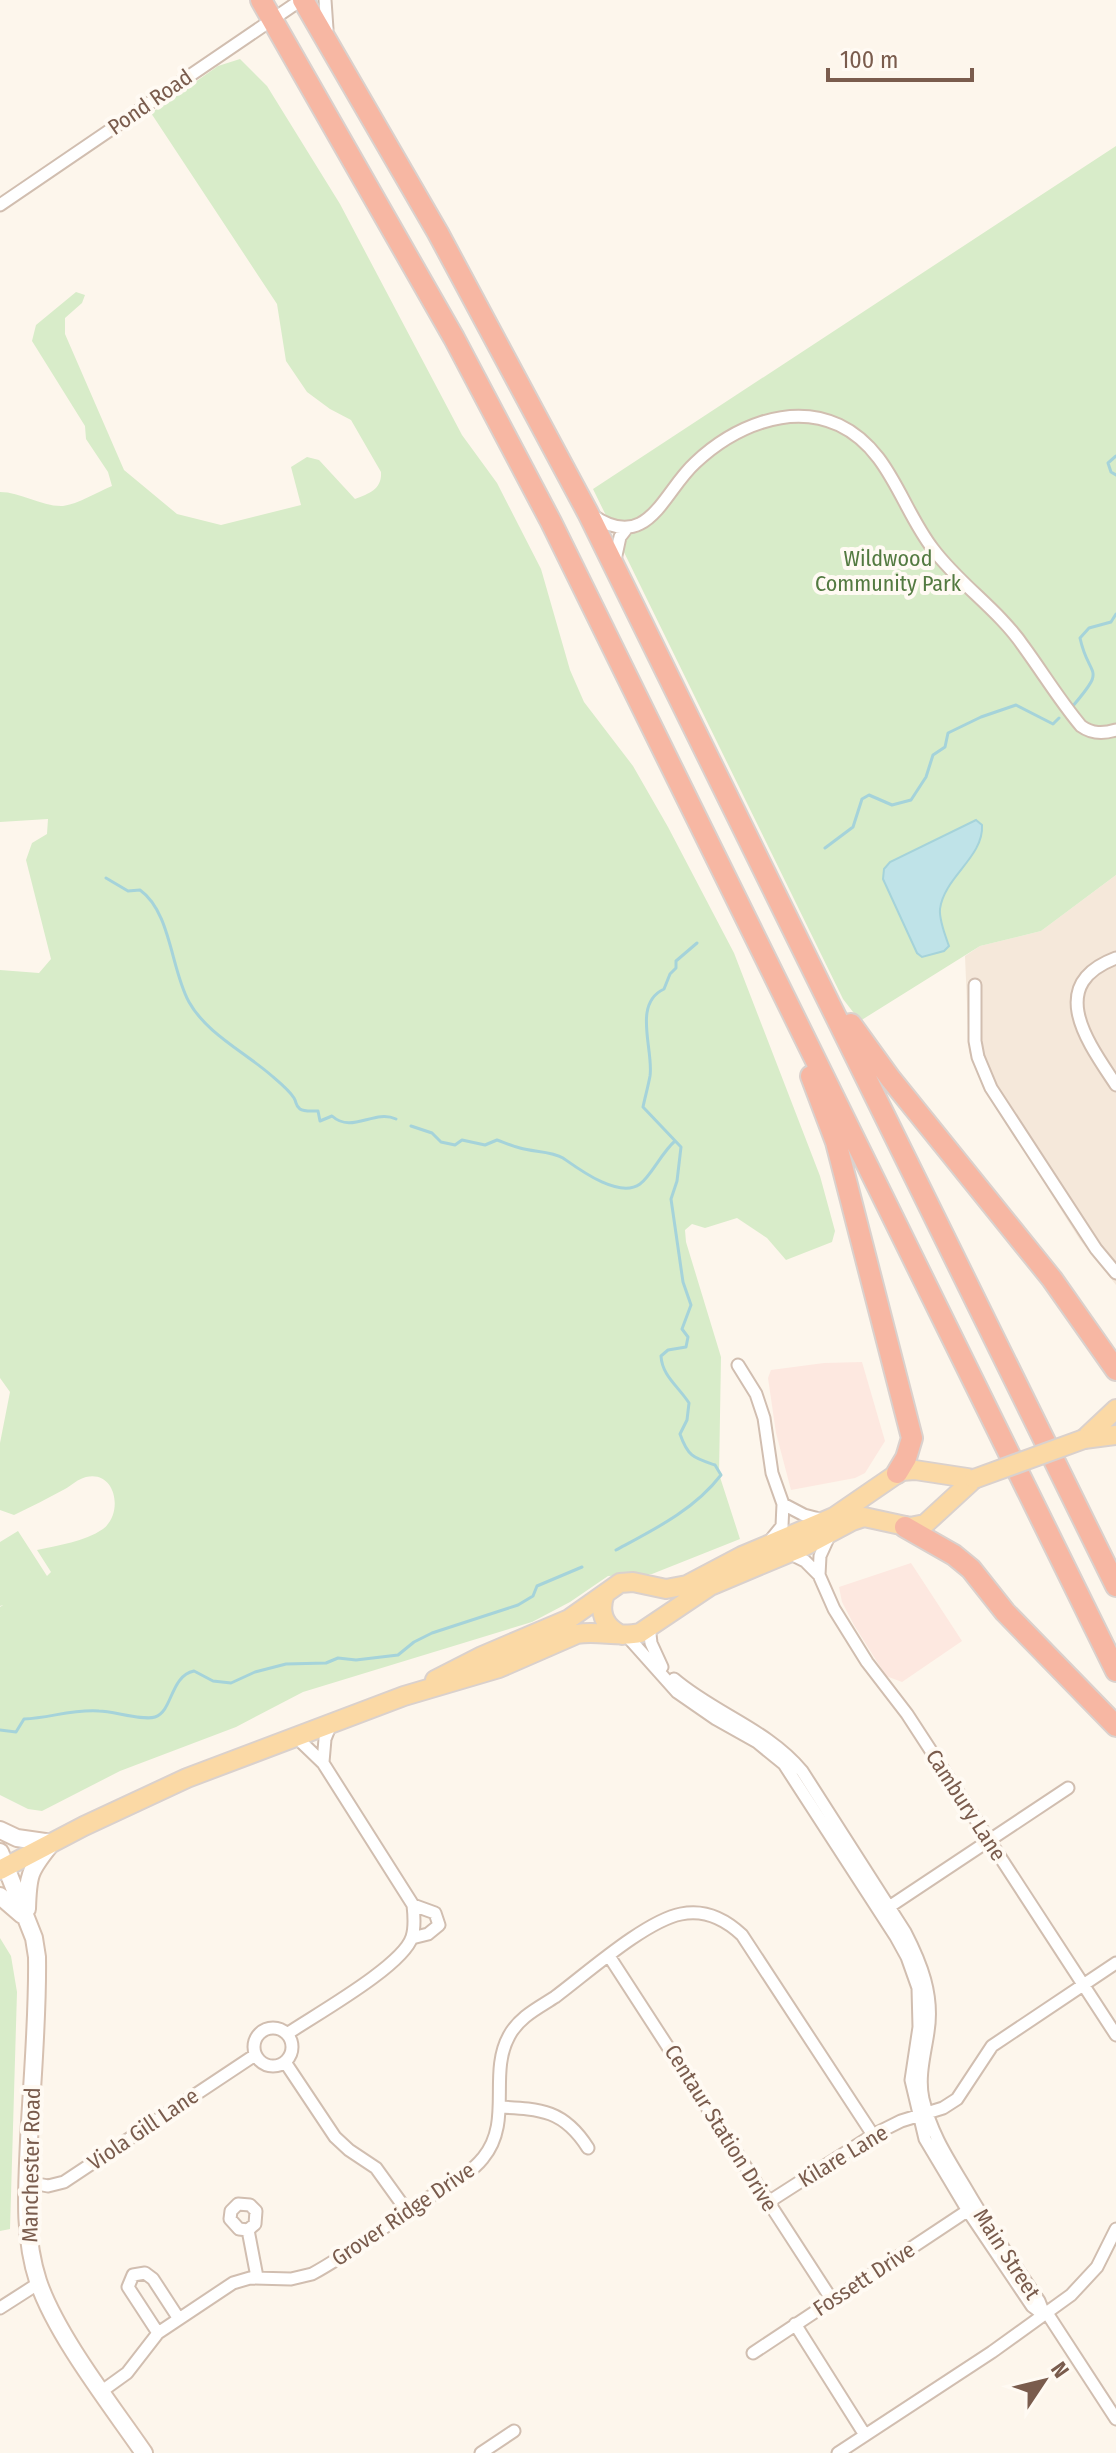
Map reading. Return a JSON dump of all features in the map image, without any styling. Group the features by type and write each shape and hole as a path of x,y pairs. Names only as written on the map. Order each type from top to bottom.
{"highway":[{"path":"261,0 396,234 510,442 1116,1671"},
{"path":"302,0 445,245 588,513 1116,1586"},
{"path":"813,969 890,1078 1052,1279 1116,1370"},
{"path":"790,1007 795,1033 836,1142 912,1438 906,1458 893,1477"},
{"path":"901,1525 954,1555 971,1569 1005,1612 1116,1726"}],"main road":[{"path":"1084,1439 1116,1409"},
{"path":"404,1696 482,1656 551,1629 620,1583 677,1589 766,1545 864,1517 920,1526 932,1519 974,1479 1084,1439 1116,1435"},
{"path":"2,1863 52,1843 147,1795 404,1696 488,1672 577,1634 640,1633 710,1586 789,1553 893,1477 910,1469 974,1479"},
{"path":"920,1471 932,1478 940,1491 940,1506 932,1519"},
{"path":"893,1477 884,1488 883,1503 886,1512 901,1525"},
{"path":"638,1583 646,1587 654,1598 656,1612 650,1625"},
{"path":"605,1594 601,1607 604,1621 624,1635"}],"street":[{"name":"Pond Road","path":"0,205 271,18 302,0"},
{"path":"325,0 330,45"},
{"path":"614,565 617,546 627,528 656,512 686,472 705,455 758,423 794,416 838,424 860,438 880,457 921,533 936,554 1024,647 1081,726 1088,731 1116,730"},
{"path":"588,513 604,524 627,528"},
{"path":"1116,958 1105,962 1087,977 1076,1005 1086,1041 1116,1085"},
{"path":"975,985 975,1041 991,1088 1096,1249 1116,1273"},
{"path":"738,1365 756,1394 764,1418 772,1473 783,1504 782,1526 766,1545"},
{"path":"783,1504 828,1527 820,1556 819,1575"},
{"name":"Cambury Lane","path":"789,1553 805,1561 819,1575 834,1609 867,1662 907,1714 1116,2035"},
{"name":"Main Street","path":"650,1625 655,1654 669,1675 706,1702 762,1734 802,1771 917,1955 927,1989 929,2019 922,2073 923,2114"},
{"name":"Main Street","path":"624,1635 677,1692 757,1742 784,1764 896,1937 918,1988 919,2027 911,2080 923,2114 972,2208 1039,2301 1116,2419"},
{"path":"323,1763 325,1739 331,1724"},
{"name":"Viola Gill Lane","path":"27,2182 48,2186 64,2182 255,2055 253,2043 264,2029 277,2028 287,2034 399,1957 412,1938 428,1934 439,1925 435,1913 413,1905 323,1763 296,1737"},
{"path":"889,1907 1068,1788"},
{"path":"0,1830 17,1838 52,1843"},
{"path":"26,1919 28,1877 52,1843"},
{"name":"Manchester Road","path":"2,1863 34,1938 37,1977 27,2182 30,2253 51,2310 144,2453"},
{"path":"0,1896 26,1919"},
{"path":"412,1938 413,1905"},
{"name":"Grover Ridge Drive","path":"102,2391 127,2373 158,2333 233,2283 257,2277 291,2279 312,2274 482,2160 498,2129 501,2060 515,2027 590,1967 656,1924 682,1914 712,1915 733,1927 747,1942 873,2135"},
{"name":"Centaur Station Drive","path":"609,1956 832,2300"},
{"name":"Kilare Lane","path":"770,2201 873,2135 943,2108 957,2099 992,2046 1116,1963"},
{"path":"255,2055 268,2066 285,2062 292,2052 287,2034"},
{"path":"285,2062 335,2137 376,2168 407,2211"},
{"path":"500,2107 542,2110 552,2114 573,2128 588,2148"},
{"name":"Fossett Drive","path":"753,2353 972,2208"},
{"path":"838,2453 1046,2314 1087,2280 1116,2229"},
{"path":"248,2230 257,2277"},
{"path":"158,2333 128,2287 133,2275 145,2273 153,2279 179,2319"},
{"path":"0,2308 39,2283"},
{"path":"795,2324 865,2435"},
{"path":"481,2453 514,2431"}],"shaded area":[{"path":"1116,875 1116,1285 1080,1240 983,1086 969,1052 965,956 980,946 1041,931"},
{"path":"862,1362 885,1441 865,1473 855,1478 791,1490 776,1433 768,1378 771,1370"},
{"path":"911,1563 962,1641 902,1682 886,1676 854,1625 842,1602 839,1587"}],"green space":[{"path":"240,59 267,86 340,204 462,435 497,483 541,569 570,670 584,702 633,766 734,953 820,1176 835,1231 832,1242 786,1260 767,1238 737,1218 705,1228 692,1224 685,1230 721,1357 719,1474 740,1539 652,1574 608,1576 570,1602 532,1622 303,1692 236,1727 120,1771 42,1811 28,1809 0,1795 0,1607 3,1605 0,1606 0,1542 18,1531 47,1576 51,1572 37,1550 88,1537 103,1529 110,1522 115,1504 114,1494 104,1480 86,1477 14,1515 0,1510 0,1443 10,1392 0,1378 0,970 39,973 51,959 26,860 32,843 47,834 48,819 0,822 0,492 63,506 112,486 108,472 86,439 85,426 32,341 36,325 76,292 85,295 82,303 65,318 65,334 124,470 177,514 221,525 301,505 291,467 307,457 319,460 355,499 370,492 379,483 381,472 351,420 307,392 286,361 277,304 151,113 218,66"},
{"name":"Wildwood Community Park","path":"1116,146 1116,875 1041,931 980,946 860,1021 843,999 593,489"},
{"path":"0,1938 11,1956 17,1992 10,2229 0,2231"}],"water":[{"path":"976,820 982,825 977,847 949,887 940,909 949,946 944,951 922,957 917,953 883,879 884,869 890,862"}],"waterway":[{"path":"1116,456 1108,463 1111,472 1116,475"},
{"path":"1072,707 1093,678 1080,638 1089,628 1111,622 1116,614"},
{"path":"825,848 853,827 862,799 869,795 892,805 911,800 926,777 933,755 945,747 948,733 1016,705 1053,724 1059,718"},
{"path":"106,878 128,891 140,890 150,900 164,927 183,989 196,1013 216,1033 284,1086 300,1109 318,1111 320,1121 332,1116 347,1123 380,1117 396,1119"},
{"path":"616,1550 686,1509 721,1475 715,1465 697,1458 686,1448 680,1434 687,1420 689,1403 662,1363 661,1356 668,1350 686,1347 688,1337 682,1329 691,1305 683,1282 671,1199 677,1181 681,1147 643,1107 650,1076 646,1028 649,1005 654,996 664,989 676,968 676,961 697,943"},
{"path":"411,1126 432,1133 441,1142 455,1145 462,1140 485,1145 497,1140 553,1154 600,1181 622,1188 640,1184 675,1141"},
{"path":"0,1730 16,1732 24,1719 80,1711 155,1717 165,1708 180,1679 194,1671 213,1681 231,1683 255,1672 286,1664 398,1655 432,1633 518,1605 533,1596 537,1586 582,1567"}]}
